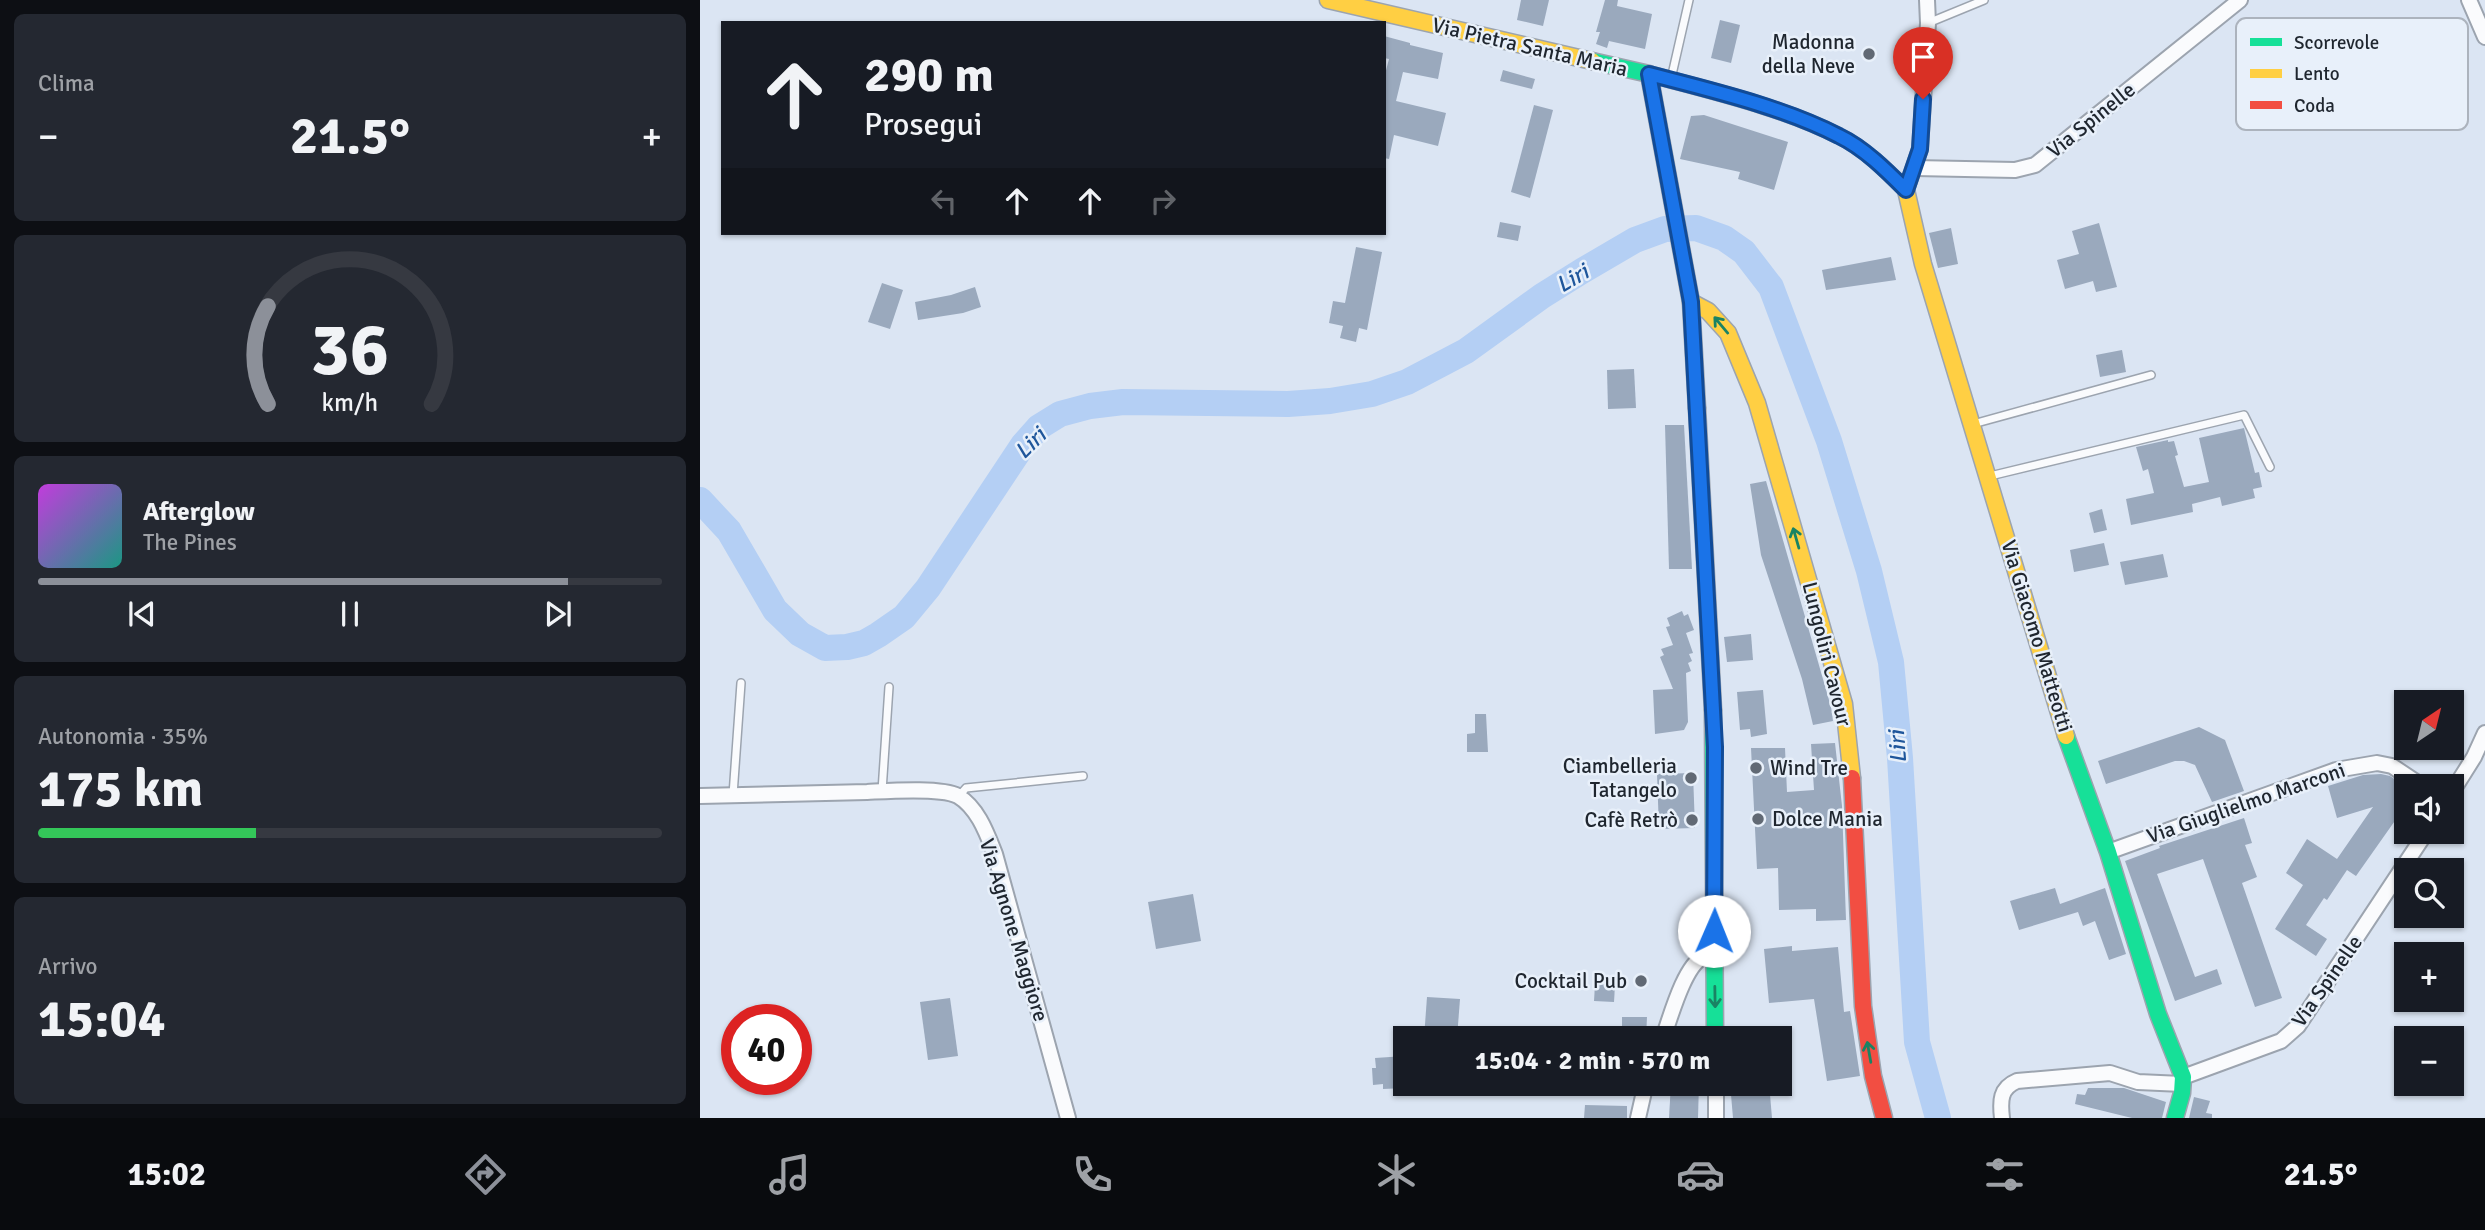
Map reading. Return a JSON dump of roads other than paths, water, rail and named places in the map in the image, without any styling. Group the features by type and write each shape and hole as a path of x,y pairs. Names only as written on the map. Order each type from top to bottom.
{"street":[{"name":"Via Pietra Santa Maria","path":"1328,0 1358,4 1649,74"},
{"path":"1715,1026 1715,747 1689,294 1649,74 1747,102 1841,137 1882,166 1906,190 1920,149 1927,0"},
{"name":"Via Spinelle","path":"1915,168 2015,170 2035,165 2240,0"},
{"path":"2469,0 2485,37"},
{"name":"Via Giacomo Matteotti","path":"1906,190 1923,264 2064,731 2108,852 2158,1014 2183,1080"},
{"name":"Lungoliri Cavour","path":"1689,294 1720,322 1728,333 1756,403 1844,704 1855,805 1863,1006 1873,1076 1884,1118"},
{"path":"2463,774 2485,733"},
{"path":"2474,757 2485,746"},
{"name":"Via Giuglielmo Marconi","path":"2108,852 2336,769 2377,763 2392,766 2407,774"},
{"path":"700,796 882,791 947,792 958,797"},
{"name":"Via Agnone Maggiore","path":"958,797 971,807 995,854 1068,1118"},
{"name":"Via Spinelle","path":"2183,1080 2281,1041 2298,1026 2418,844"},
{"path":"1667,1026 1685,979 1693,966 1704,957 1714,956"},
{"path":"2002,1118 2002,1094 2017,1081 2110,1073 2138,1082 2183,1080 2175,1118"},
{"path":"1638,1118 1643,1096"},
{"path":"1716,1096 1716,1118"}],"lane":[{"path":"1671,80 1689,0"},
{"path":"1928,23 1984,0"},
{"path":"1973,424 2151,374"},
{"path":"1989,477 2244,415 2270,467"},
{"path":"733,795 741,683"},
{"path":"882,791 889,687"},
{"path":"958,797 966,788 1083,776"}],"waterway":[{"name":"Liri","path":"700,500 729,531 775,610 800,634 825,648 864,643 904,617 928,588 1023,445 1039,427 1060,414 1090,406 1123,402 1288,404 1372,394 1407,382 1466,351 1542,296 1635,240 1665,229 1696,228 1724,238 1744,252 1771,287 1829,441 1869,571 1891,662 1900,758 1917,1042 1938,1118"}],"place":[{"name":"Madonna della Neve","path":"1869,54"},
{"name":"Wind Tre","path":"1756,768"},
{"name":"Ciambelleria Tatangelo","path":"1691,778"},
{"name":"Dolce Mania","path":"1758,819"},
{"name":"Cafè Retrò","path":"1692,820"},
{"name":"Cocktail Pub","path":"1641,981"}]}
